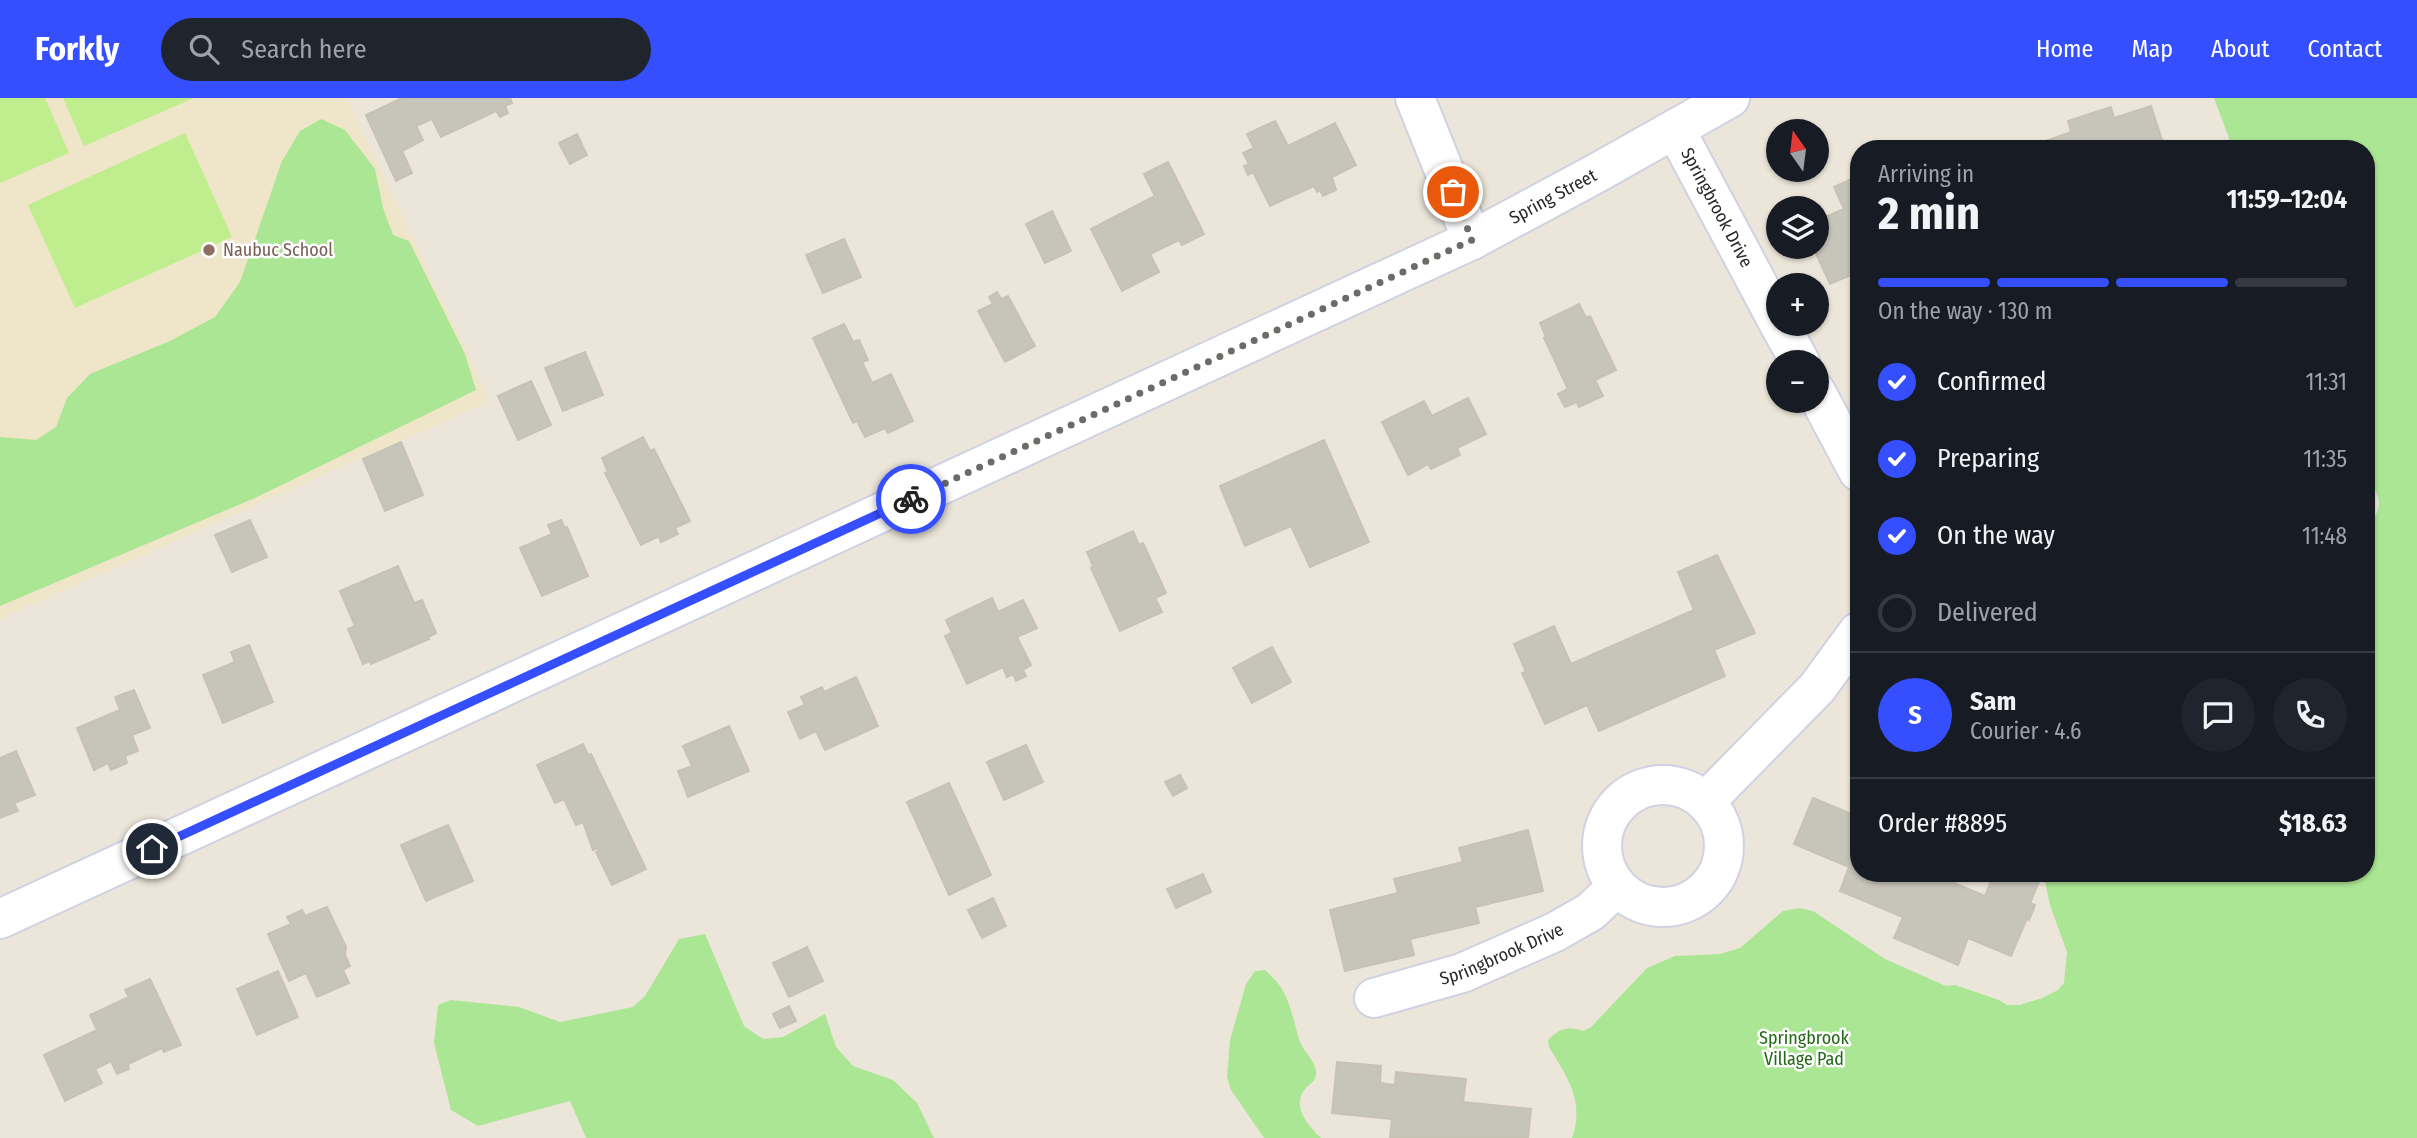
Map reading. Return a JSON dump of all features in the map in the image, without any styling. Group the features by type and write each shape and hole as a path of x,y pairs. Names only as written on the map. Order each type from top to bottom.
{"street":[{"path":"1415,98 1472,240"},
{"name":"Spring Street","path":"0,919 1472,240 1730,98"},
{"name":"Springbrook Drive","path":"1675,129 1766,300"},
{"path":"1827,413 1850,456"},
{"path":"1705,802 1818,688 1850,643"},
{"path":"1665,785 1684,789 1705,802 1715,814 1723,833 1724,853 1718,872 1706,889 1690,901 1671,907 1651,906 1632,899 1617,887 1606,869 1601,849 1604,830 1612,811 1626,797 1644,788 1665,785"},
{"name":"Springbrook Drive","path":"1374,998 1462,973 1555,932 1590,912 1617,887"}],"shaded area":[{"name":"Naubuc School","path":"0,98 347,98 490,401 0,619"}],"green space":[{"path":"0,98 45,98 69,153 0,183"},
{"path":"63,98 194,98 84,146"},
{"name":"Springbrook Village Pad","path":"2214,98 2417,98 2417,1138 1572,1138 1575,1101 1568,1079 1549,1047 1548,1040 1564,1029 1583,1031 1591,1027 1647,968 1675,956 1720,954 1740,948 1783,911 1800,908 1813,911 1885,959 1946,986 1955,985 2007,1005 2020,1005 2058,990 2064,983 2067,952 2050,905 2045,882 2375,882 2375,515 2379,501 2375,489 2375,140 2230,140"},
{"path":"321,119 345,130 375,169 383,208 393,235 409,241 465,354 476,390 257,497 0,606 0,437 36,440 56,427 67,398 90,374 170,341 215,317 240,282 282,161 300,131"},
{"path":"185,133 232,237 75,308 28,205"},
{"path":"705,934 744,1026 763,1039 783,1037 825,1014 836,1047 853,1066 893,1080 917,1103 934,1138 586,1138 570,1101 478,1126 451,1110 434,1043 438,1005 451,1000 519,1007 560,1022 633,1007 645,996 679,939"},
{"path":"1265,970 1284,992 1300,1042 1315,1066 1316,1076 1302,1095 1300,1108 1306,1121 1321,1138 1264,1138 1231,1090 1227,1077 1230,1040 1246,984 1255,971"}],"building":[{"path":"402,98 510,98 512,103 505,106 508,113 500,117 496,111 441,137 432,119 416,126 423,140 402,151 412,173 396,181 366,115"},
{"path":"2151,106 2162,140 2048,140 2071,132 2068,121 2111,107 2114,118"},
{"path":"1275,121 1288,146 1335,123 1356,165 1332,177 1336,190 1323,196 1314,186 1270,206 1253,172 1248,175 1244,166 1249,164 1243,153 1254,148 1247,134"},
{"path":"577,134 587,155 570,164 559,143"},
{"path":"1168,162 1204,234 1182,245 1179,240 1150,254 1159,272 1122,291 1091,229 1155,196 1144,174"},
{"path":"1850,180 1850,275 1830,284 1829,273 1825,273 1819,259 1829,259 1829,215 1844,209 1834,187"},
{"path":"1052,211 1071,251 1045,263 1026,224"},
{"path":"844,239 861,277 823,293 806,255"},
{"path":"997,292 1001,299 1008,296 1035,346 1005,362 978,311 993,304 989,297"},
{"path":"1579,304 1586,318 1590,316 1616,370 1595,380 1603,396 1579,407 1577,402 1565,407 1558,394 1568,389 1544,338 1546,337 1540,323"},
{"path":"844,324 853,342 859,340 868,360 862,362 872,383 891,374 913,421 888,433 885,428 865,437 857,421 853,423 813,338"},
{"path":"585,352 603,395 563,411 545,368"},
{"path":"531,381 551,425 518,440 498,396"},
{"path":"1468,398 1486,434 1457,448 1460,455 1431,469 1428,464 1408,475 1382,422 1424,401 1432,416"},
{"path":"643,437 650,451 654,449 690,521 675,528 678,534 661,542 659,536 641,545 605,473 608,472 602,458"},
{"path":"1324,440 1369,542 1310,567 1291,526 1245,546 1220,486"},
{"path":"401,442 423,495 385,511 363,459"},
{"path":"250,520 267,557 232,572 215,535"},
{"path":"561,520 565,528 567,527 588,576 542,596 520,548 552,534 548,525"},
{"path":"1133,531 1139,545 1143,543 1166,593 1155,598 1162,612 1120,631 1091,568 1093,566 1087,552"},
{"path":"1717,555 1755,633 1714,650 1725,676 1599,731 1587,705 1545,724 1522,673 1526,672 1514,644 1554,626 1571,664 1694,610 1678,572"},
{"path":"398,566 414,603 422,600 436,633 428,637 429,639 371,664 370,661 363,664 348,629 355,626 340,591"},
{"path":"992,598 998,612 1023,600 1037,628 1017,637 1031,665 1023,670 1026,676 1016,681 1013,674 1007,677 1003,667 967,684 945,636 952,633 946,620"},
{"path":"249,645 273,702 223,723 203,675 235,662 231,652"},
{"path":"1272,647 1291,682 1252,703 1233,668"},
{"path":"856,677 878,726 825,750 816,731 800,739 788,712 805,705 801,697 822,687 824,692"},
{"path":"134,690 150,728 132,735 138,751 125,756 127,763 111,770 108,763 94,770 77,728 120,710 115,697"},
{"path":"729,726 749,771 688,797 678,771 692,766 683,746"},
{"path":"583,744 588,755 591,754 646,869 612,885 596,852 599,851 597,848 593,850 583,822 576,825 564,799 555,803 537,765"},
{"path":"1026,745 1043,782 1004,800 987,762"},
{"path":"16,751 35,795 14,803 18,811 0,818 0,758"},
{"path":"1180,775 1187,788 1173,796 1165,782"},
{"path":"949,783 991,875 949,895 907,802"},
{"path":"1813,798 1850,813 1850,882 1952,882 1985,896 1990,882 2039,882 2030,903 2035,905 2011,956 1968,938 1958,965 1894,938 1903,917 1840,891 1849,867 1794,844"},
{"path":"448,825 473,881 426,901 401,845"},
{"path":"1528,830 1543,891 1475,907 1479,923 1410,939 1414,955 1345,971 1330,910 1398,893 1394,879 1463,862 1459,848"},
{"path":"1203,874 1211,892 1176,908 1167,889"},
{"path":"993,898 1006,926 982,938 968,910"},
{"path":"327,907 346,947 345,955 350,966 343,970 349,983 317,997 306,973 289,981 268,934 291,924 287,917 302,910 305,916"},
{"path":"807,947 823,981 789,997 773,963"},
{"path":"278,971 298,1017 257,1035 237,989"},
{"path":"150,979 181,1045 164,1052 162,1048 128,1064 129,1069 117,1074 111,1061 95,1069 102,1083 65,1101 44,1055 97,1030 90,1015 129,997 125,990"},
{"path":"789,1006 796,1021 780,1028 773,1014"},
{"path":"1337,1062 1381,1066 1380,1083 1395,1085 1396,1072 1466,1079 1463,1102 1531,1109 1528,1138 1390,1138 1392,1119 1332,1113"}],"way so far":[{"path":"911,499 1472,240 1453,192"}],"place":[{"name":"Naubuc School","path":"209,250"}],"route":[{"path":"152,849 911,499"}]}
